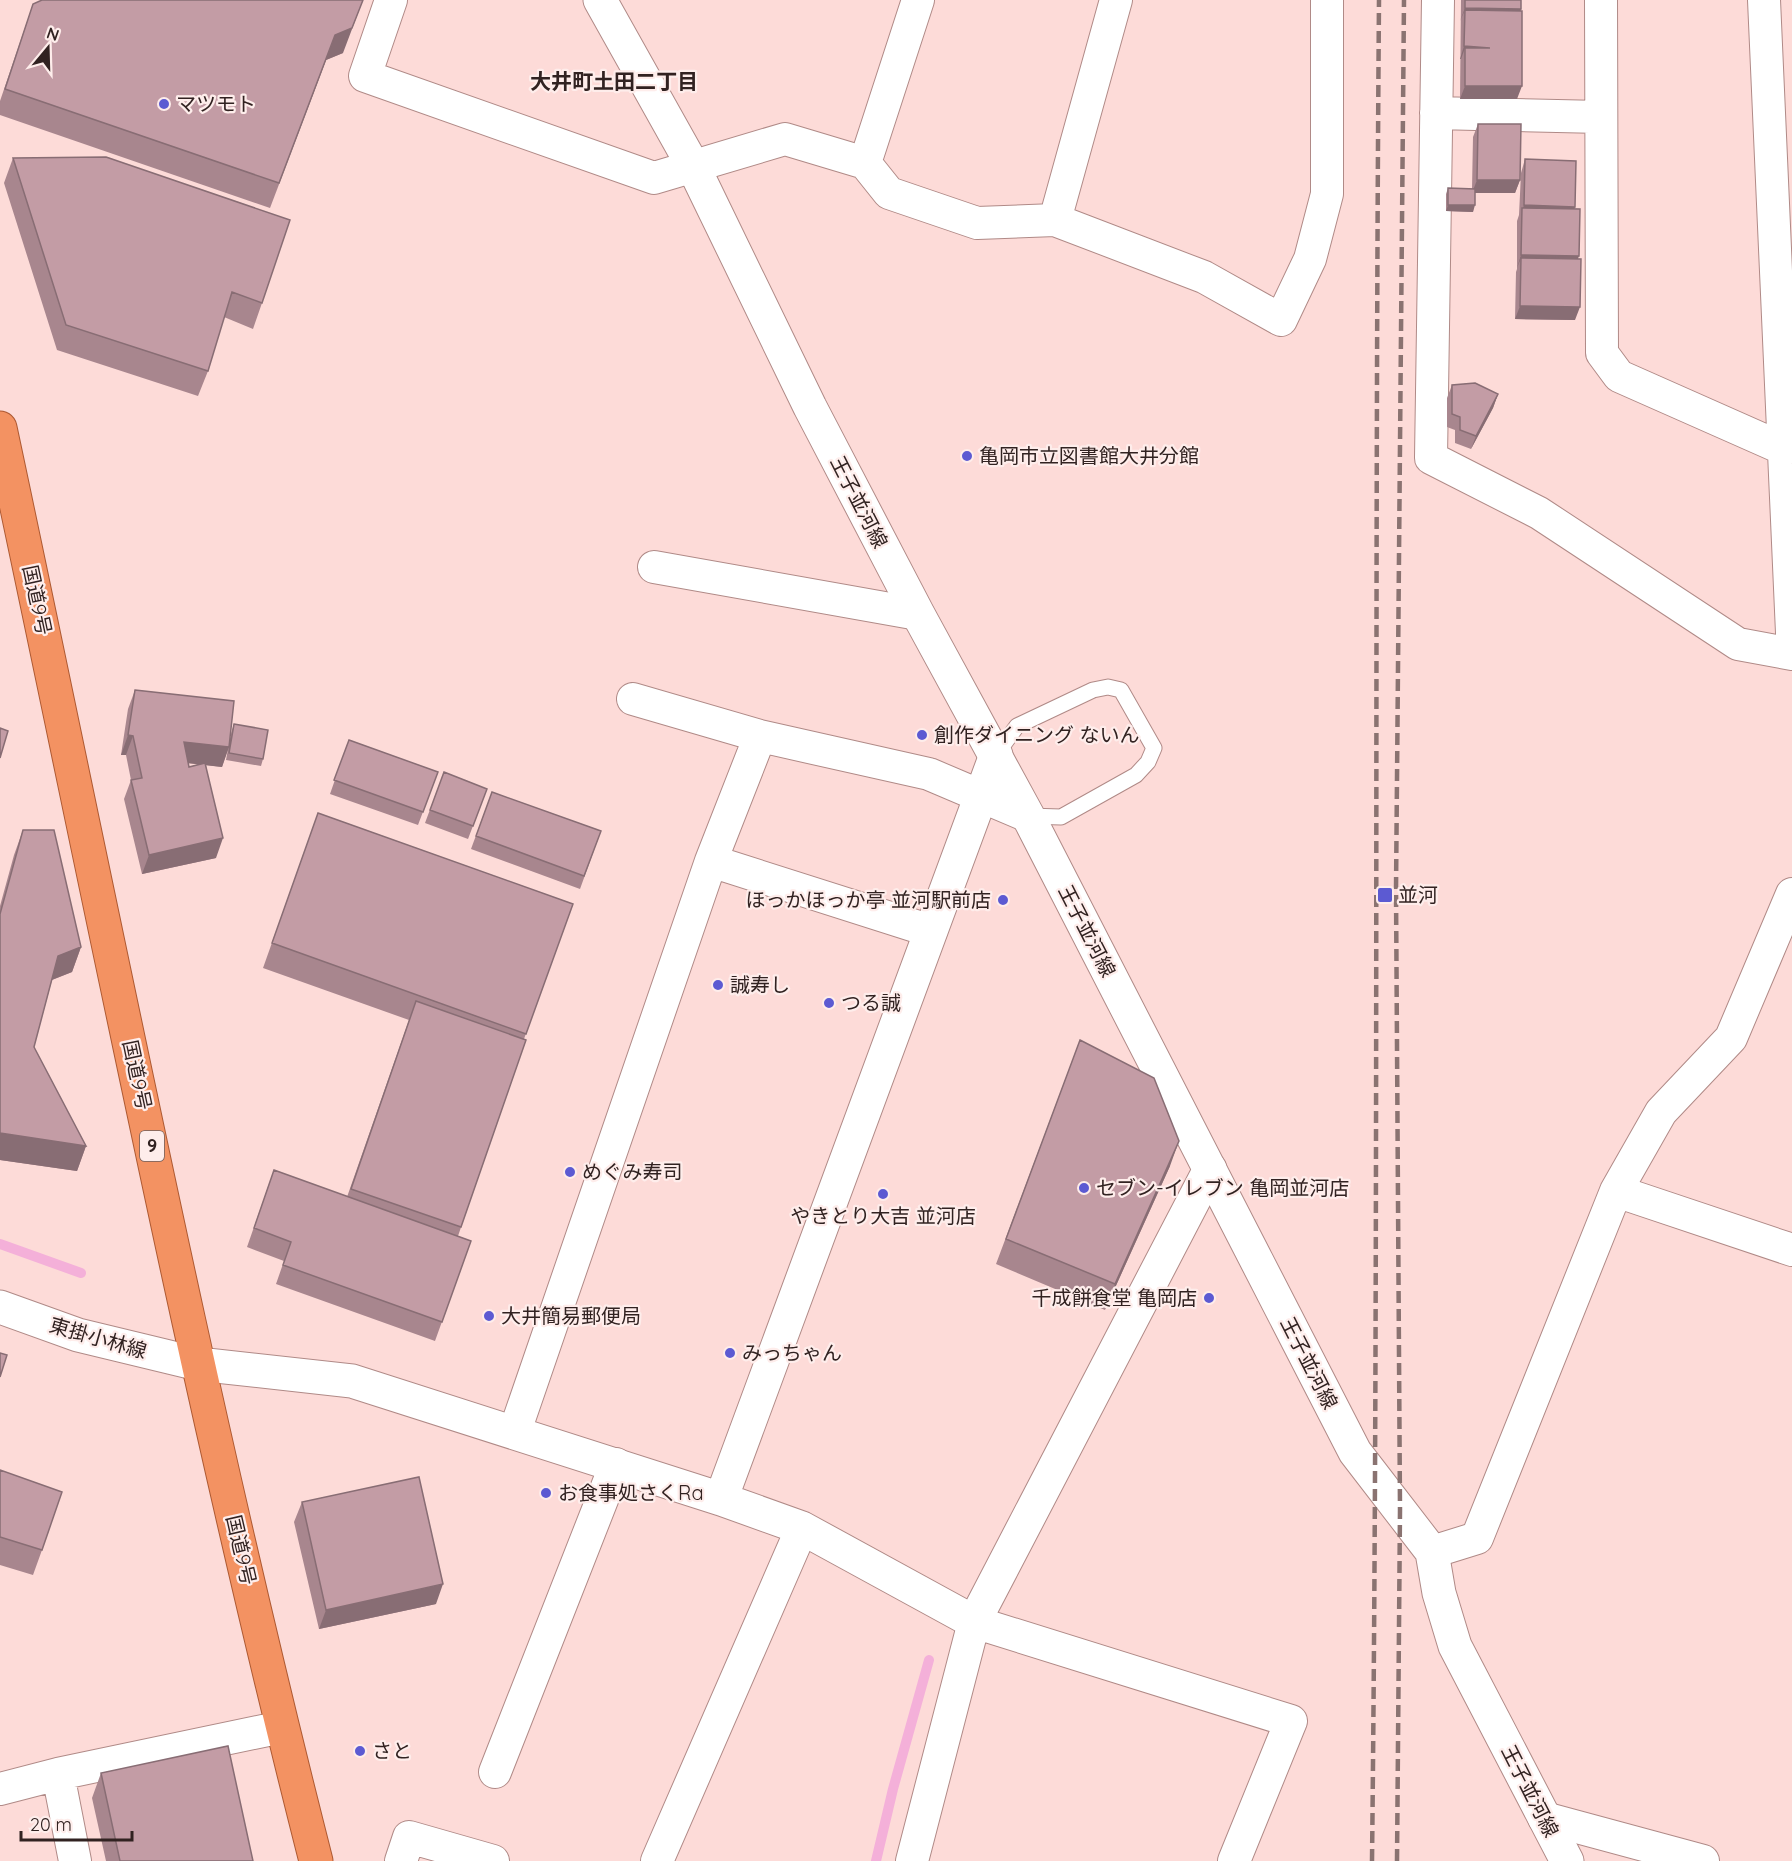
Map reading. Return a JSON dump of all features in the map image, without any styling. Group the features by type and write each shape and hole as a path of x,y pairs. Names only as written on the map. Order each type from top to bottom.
{"highway":[{"name":"国道9号","path":"0,428 198,1364 282,1727 316,1861"}],"main road":[{"name":"王子並河線","path":"600,0 693,166 810,407 918,614 1028,816 1355,1452 1432,1551 1439,1593 1455,1646 1567,1861"},
{"path":"721,1499 996,755"},
{"path":"974,1622 1210,1169"},
{"name":"東掛小林線","path":"0,1307 78,1335 198,1364 352,1381 515,1431 802,1528 974,1622"}],"street":[{"path":"391,0 365,76 654,178 785,139 865,163 889,193 977,223 1055,220 1204,277 1281,320 1310,259 1328,194 1327,0"},
{"path":"865,163 918,0"},
{"path":"1055,220 1116,0"},
{"path":"1438,0 1431,459 1539,513 1738,644 1792,654"},
{"path":"1601,0 1602,353 1619,376 1784,449"},
{"path":"1764,0 1792,633"},
{"path":"1436,113 1601,117"},
{"path":"654,567 918,614"},
{"path":"633,699 760,736 929,774 1028,816"},
{"path":"515,1431 711,861 760,736"},
{"path":"711,861 931,931"},
{"path":"1432,1551 1477,1538 1616,1191 1661,1112 1731,1038 1792,894"},
{"path":"1616,1191 1792,1250"},
{"path":"495,1772 616,1464"},
{"path":"657,1861 802,1528"},
{"path":"912,1861 974,1622 1291,1721 1234,1861"},
{"path":"0,1789 58,1774 282,1727"},
{"path":"58,1774 75,1861"},
{"path":"1544,1818 1704,1861"},
{"path":"401,1861 410,1837 493,1861"}],"lane":[{"path":"996,755 1017,726 1093,690 1108,687 1121,690 1154,748 1148,762 1136,775 1061,817 1028,816"}],"building":[{"name":"マツモト","path":"42,0 363,0 352,28 335,35 279,183 5,89 33,4"},
{"path":"1465,0 1521,0 1521,9 1465,8"},
{"path":"1465,10 1522,11 1522,86 1465,86 1465,48 1490,48 1464,46"},
{"path":"1478,124 1521,124 1520,180 1477,180"},
{"path":"106,157 290,220 262,303 232,292 208,371 66,325 13,158"},
{"path":"1525,159 1576,161 1575,207 1524,205"},
{"path":"1448,188 1475,189 1475,205 1448,205"},
{"path":"1522,208 1580,209 1579,256 1521,255"},
{"path":"1521,258 1581,259 1580,307 1520,306"},
{"path":"1475,383 1498,394 1476,436 1460,430 1460,417 1452,414 1452,385"},
{"path":"135,690 234,701 229,747 184,742 189,767 205,763 223,838 149,855 131,780 142,778 133,736 128,735"},
{"path":"234,724 268,730 263,759 229,753"},
{"path":"0,728 8,731 0,758"},
{"path":"349,740 438,772 423,812 334,780"},
{"path":"444,772 487,789 473,826 430,810"},
{"path":"492,792 601,831 584,876 476,836"},
{"path":"318,813 573,904 526,1034 272,943"},
{"path":"23,830 54,830 81,947 58,956 34,1047 86,1146 0,1133 0,914"},
{"path":"416,1001 526,1040 461,1227 351,1189"},
{"path":"1080,1040 1154,1078 1179,1141 1115,1284 1006,1239"},
{"path":"274,1170 471,1241 442,1322 283,1265 291,1242 254,1228"},
{"path":"0,1353 7,1355 0,1377"},
{"path":"0,1470 62,1492 42,1550 0,1537"},
{"path":"419,1477 443,1584 326,1610 302,1502"},
{"path":"228,1746 253,1861 120,1861 101,1773"}],"waterway":[{"path":"0,1244 81,1273"},
{"path":"876,1861 893,1789 929,1660"}],"railway":[{"path":"1372,1861 1379,0"},
{"path":"1397,1861 1400,1510 1396,890 1404,0"}],"place":[{"name":"マツモト","path":"164,104"},
{"name":"亀岡市立図書館大井分館","path":"967,456"},
{"name":"創作ダイニング ないん","path":"922,735"},
{"name":"並河","path":"1385,895"},
{"name":"ほっかほっか亭 並河駅前店","path":"1003,900"},
{"name":"誠寿し","path":"718,985"},
{"name":"つる誠","path":"829,1003"},
{"name":"めぐみ寿司","path":"570,1172"},
{"name":"セブン-イレブン 亀岡並河店","path":"1084,1188"},
{"name":"やきとり大吉 並河店","path":"883,1194"},
{"name":"千成餅食堂 亀岡店","path":"1209,1298"},
{"name":"大井簡易郵便局","path":"489,1316"},
{"name":"みっちゃん","path":"730,1353"},
{"name":"お食事処さくRa","path":"546,1493"},
{"name":"さと","path":"360,1751"}],"district":[{"name":"大井町土田二丁目","path":"614,82"}]}
